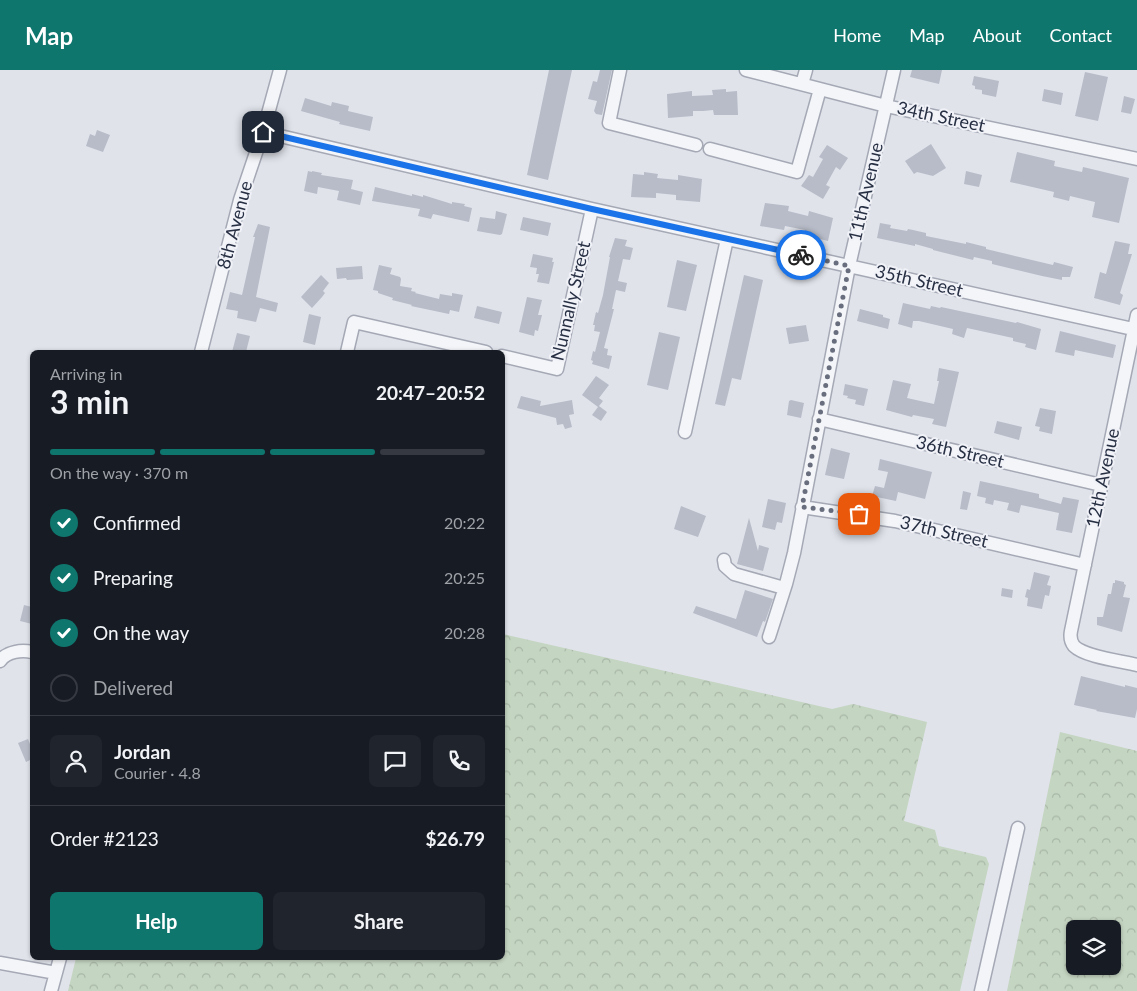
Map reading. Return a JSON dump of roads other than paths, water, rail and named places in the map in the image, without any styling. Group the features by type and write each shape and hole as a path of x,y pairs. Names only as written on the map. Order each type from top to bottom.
{"street":[{"name":"8th Avenue","path":"202,350 240,200 263,132 280,70"},
{"path":"620,70 609,123 696,145"},
{"name":"34th Street","path":"746,70 886,106 1137,159"},
{"path":"802,84 806,70"},
{"name":"11th Avenue","path":"769,637 794,553 849,266 894,70"},
{"path":"710,149 797,172 820,89"},
{"name":"35th Street","path":"263,132 592,209 1135,330"},
{"name":"Nunnally Street","path":"505,357 558,369 592,209"},
{"path":"685,432 727,239"},
{"name":"12th Avenue","path":"1137,315 1070,631 1070,640 1074,646 1083,652 1137,665"},
{"path":"347,350 354,322 477,350"},
{"name":"36th Street","path":"819,419 1101,485"},
{"name":"37th Street","path":"802,507 895,521 1085,565"},
{"path":"724,560 725,566 734,574 784,588"},
{"path":"0,661 3,657 21,650 30,652"},
{"path":"981,991 1018,828"},
{"path":"51,991 59,960"},
{"path":"0,963 56,973"}]}
